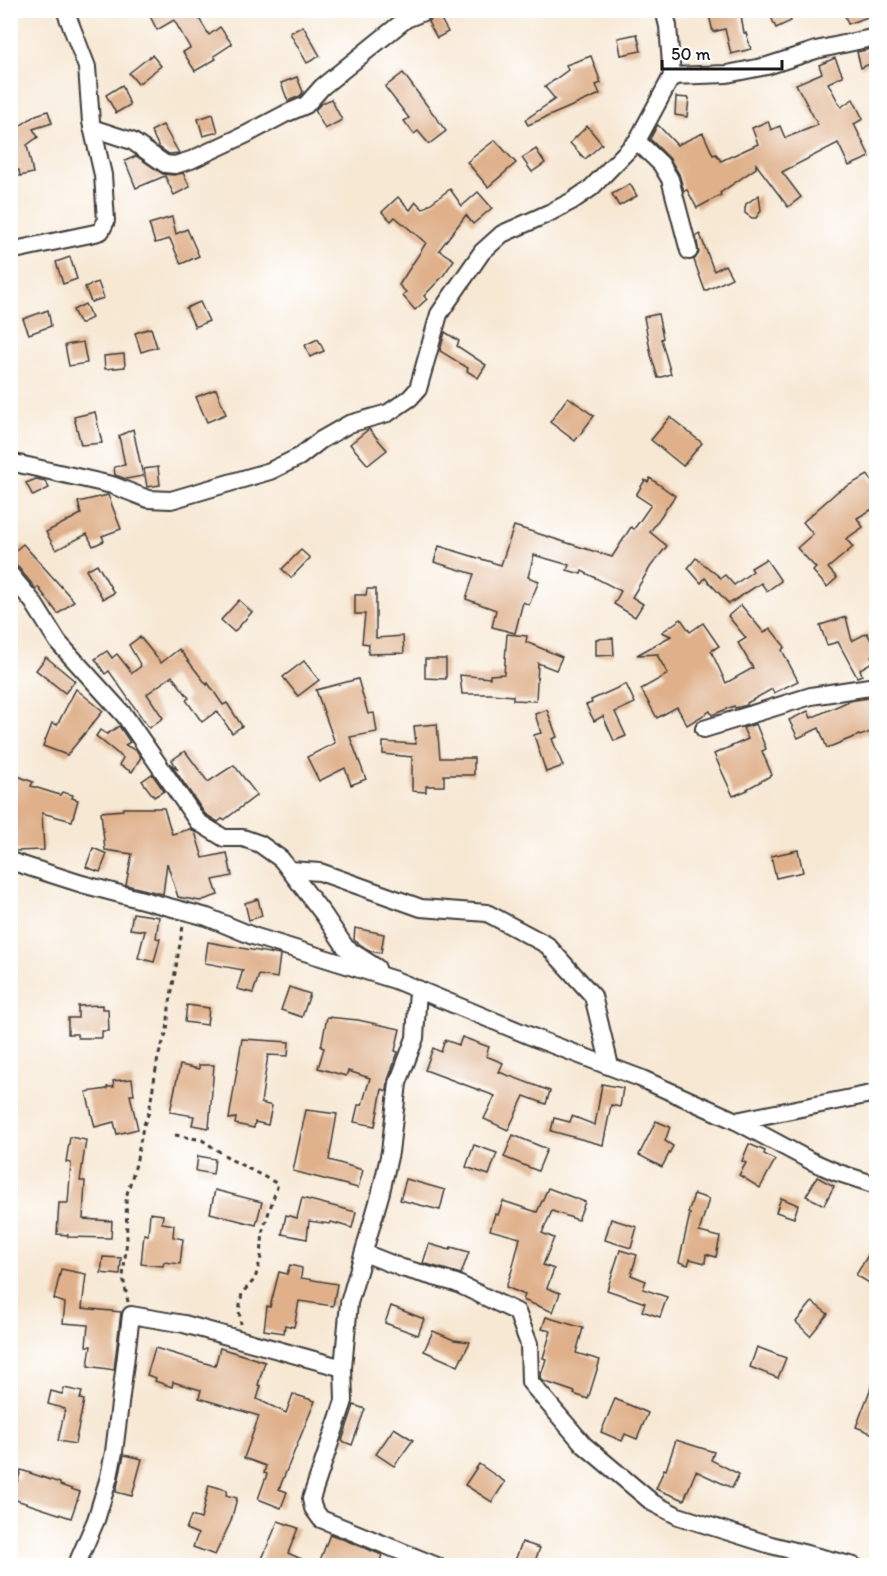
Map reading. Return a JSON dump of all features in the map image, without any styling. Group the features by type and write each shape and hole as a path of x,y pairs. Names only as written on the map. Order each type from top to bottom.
{"street":[{"path":"10,251 101,231 106,221 103,175 92,128 87,67 65,10"},
{"path":"92,128 132,141 165,164 175,165 306,105 322,87 406,20 428,10"},
{"path":"10,462 112,485 148,499 171,500 270,471 299,457 321,440 349,424 388,413 410,398 418,389 439,314 482,252 502,234 556,209 591,188 637,141 672,76 668,26 664,10"},
{"path":"672,76 727,74 766,66 816,50 876,38"},
{"path":"637,141 661,164 670,179 689,251"},
{"path":"10,574 33,602 58,642 125,716 198,822 224,838 243,838 260,844 281,859 346,948 395,980"},
{"path":"704,729 811,696 876,686"},
{"path":"10,861 82,884 216,920 253,936 418,988 540,1040 610,1065 736,1121 819,1165 876,1185"},
{"path":"290,870 320,872 421,908 487,913 547,945 593,996 610,1065"},
{"path":"418,988 415,1038 398,1083 390,1152 377,1212 350,1303 343,1368 344,1401 311,1499 321,1520 437,1566"},
{"path":"736,1121 876,1093"},
{"path":"364,1253 402,1268 456,1283 517,1312 529,1344 530,1383 584,1445 653,1503 678,1515 771,1545 854,1566"},
{"path":"76,1566 96,1520 109,1477 131,1315 184,1324 343,1368"}],"path":[{"path":"131,1315 123,1277 126,1197 136,1164 143,1127 149,1112 158,1057 167,1031 186,912"},
{"path":"175,1135 202,1140 232,1160 278,1184 263,1230 261,1257 255,1279 242,1293 239,1311 245,1340"}],"building":[{"path":"147,10 194,10 209,35 220,27 232,44 214,56 216,59 195,71 183,52 190,48 174,20 157,30"},
{"path":"721,10 740,10 744,33 746,33 751,49 731,54 725,29 713,32 709,15 721,12"},
{"path":"768,10 786,10 791,21 776,28"},
{"path":"843,10 876,10 876,14 848,24"},
{"path":"438,14 448,32 437,38 428,22"},
{"path":"303,26 320,56 307,63 290,33"},
{"path":"637,34 641,51 621,55 618,38"},
{"path":"876,48 876,61 861,68 857,52"},
{"path":"152,55 161,66 138,84 129,73"},
{"path":"591,56 601,83 596,85 600,94 528,125 525,120 555,99 545,87 568,70 566,65"},
{"path":"835,58 843,76 828,83 841,107 853,99 863,119 854,124 870,157 849,166 838,143 782,172 801,197 788,207 756,164 756,168 720,193 721,195 697,208 687,190 684,191 679,174 670,159 650,139 657,126 677,145 703,133 713,155 716,154 721,161 758,144 752,128 768,121 771,130 780,126 785,138 818,125 796,84 822,73 819,65"},
{"path":"403,73 446,131 429,144 418,131 414,134 404,121 409,118 385,87"},
{"path":"297,77 303,92 300,96 288,101 281,83"},
{"path":"122,85 130,105 116,113 106,95"},
{"path":"676,97 689,98 687,117 675,115"},
{"path":"331,99 342,120 325,129 315,110"},
{"path":"48,111 52,123 33,129 38,137 27,145 33,173 20,176 19,170 10,174 10,133 36,115"},
{"path":"213,114 218,132 203,136 198,119"},
{"path":"163,125 179,153 169,154 159,147 151,131"},
{"path":"587,126 602,144 585,159 570,143"},
{"path":"495,140 516,163 488,187 467,162"},
{"path":"536,149 545,163 532,172 522,158"},
{"path":"136,156 163,174 183,173 190,187 174,195 165,176 136,188 125,161"},
{"path":"630,184 637,196 619,206 612,194"},
{"path":"450,189 462,206 478,192 492,208 473,224 466,215 439,250 454,260 424,296 427,299 415,310 403,296 406,292 399,285 426,243 395,217 391,221 382,212 398,197 410,210 416,202 423,209"},
{"path":"759,195 761,211 756,218 752,218 745,213 746,204"},
{"path":"172,217 176,234 187,229 199,256 181,264 170,239 155,243 149,224"},
{"path":"700,234 714,271 725,265 732,278 705,291 694,260 699,253 696,236"},
{"path":"70,257 77,279 63,284 56,262"},
{"path":"98,282 104,298 91,302 85,287"},
{"path":"200,302 209,321 195,327 186,308"},
{"path":"85,304 92,318 80,324 73,310"},
{"path":"48,310 51,326 29,334 23,319"},
{"path":"658,314 663,338 661,339 671,374 658,378 644,317"},
{"path":"151,328 157,347 141,352 135,333"},
{"path":"445,332 459,341 457,346 486,365 478,378 467,371 468,368 440,351"},
{"path":"318,339 324,351 310,357 305,345"},
{"path":"83,342 87,363 69,366 65,345"},
{"path":"124,354 125,367 105,369 104,356"},
{"path":"216,389 226,414 207,422 196,397"},
{"path":"568,397 594,416 575,441 550,422"},
{"path":"95,412 102,443 81,445 74,417"},
{"path":"670,417 702,443 683,466 651,440"},
{"path":"133,429 143,476 126,479 115,475 114,467 125,465 119,436"},
{"path":"369,429 387,450 368,465 350,444"},
{"path":"158,467 160,485 147,487 144,469"},
{"path":"868,475 876,489 876,507 857,518 863,527 846,539 853,547 828,568 837,578 827,587 813,571 816,568 797,548 813,534 803,522 838,491"},
{"path":"650,478 675,496 650,532 667,546 651,566 632,597 643,604 635,617 614,604 621,591 582,571 581,574 567,570 569,565 534,555 528,577 539,581 529,605 523,602 515,633 492,627 496,610 466,599 474,574 434,562 439,546 501,565 514,526 612,557 631,527 634,529 651,505 636,495 645,480 648,482"},
{"path":"36,479 45,481 49,488 33,496 26,483"},
{"path":"108,495 121,529 102,536 104,541 93,546 87,534 56,550 46,532 81,514 78,502"},
{"path":"23,544 74,601 58,614 38,587 36,589 19,568 10,561 10,555"},
{"path":"301,550 310,558 291,578 282,569"},
{"path":"696,558 721,578 725,575 734,585 753,571 751,568 766,559 781,581 767,591 761,583 729,604 705,578 701,583 688,568"},
{"path":"97,564 114,593 103,599 86,570"},
{"path":"367,589 376,589 376,638 403,636 404,653 368,654 369,644 362,643 365,614 355,614 355,595 366,595"},
{"path":"239,600 252,612 234,632 221,620"},
{"path":"741,605 764,633 770,628 785,647 782,650 798,681 774,693 772,689 747,705 735,708 734,706 712,715 710,711 687,725 677,707 657,718 641,689 668,674 657,655 659,654 637,655 671,636 662,632 681,619 690,632 703,623 719,646 711,651 726,683 753,668 738,643 746,638 728,616"},
{"path":"846,617 852,641 867,633 876,649 876,653 871,656 874,661 860,669 862,675 857,677 838,642 827,645 820,625"},
{"path":"507,634 527,636 526,642 562,657 556,670 538,663 536,701 513,700 513,696 462,694 460,675 490,678 490,675 504,674"},
{"path":"140,637 161,663 179,649 223,705 227,703 242,726 232,733 217,711 202,722 186,700 189,698 172,676 147,694 163,718 149,728 109,671 105,674 95,659 107,651 112,658 117,654 132,673 141,666 129,645"},
{"path":"613,638 614,655 596,656 596,639"},
{"path":"46,657 75,681 65,693 36,670"},
{"path":"425,659 446,659 446,679 425,678"},
{"path":"304,661 319,680 298,696 283,677"},
{"path":"358,679 368,714 374,713 377,732 350,737 366,779 351,785 345,768 319,781 307,757 335,743 316,690"},
{"path":"626,684 635,703 615,712 626,736 614,741 603,716 594,721 586,705 592,703 591,700"},
{"path":"76,689 103,711 67,755 43,746 52,723 57,725"},
{"path":"876,697 876,730 827,748 819,728 798,738 789,720 808,711 811,718 849,701"},
{"path":"547,710 557,737 552,739 563,766 546,772 534,735 541,733 535,714"},
{"path":"437,724 440,758 474,758 474,775 444,775 444,786 426,786 426,792 412,791 412,757 383,754 383,742 416,744 414,726"},
{"path":"756,724 766,749 762,751 772,775 748,790 733,796 714,754 748,739 743,728"},
{"path":"119,726 130,742 125,745 137,751 141,757 132,772 119,765 123,758 96,736 100,730 107,734"},
{"path":"185,751 208,782 234,765 257,795 218,822 205,814 170,763 178,770 172,760"},
{"path":"10,773 33,782 31,786 60,795 62,792 73,795 72,798 78,800 72,821 42,813 44,850 13,851"},
{"path":"152,774 164,791 154,797 142,781"},
{"path":"123,808 164,808 172,834 190,829 195,832 203,858 227,853 232,876 213,880 218,895 200,901 178,897 167,863 163,894 126,885 132,854 105,850 101,812 123,810"},
{"path":"93,848 107,854 100,872 86,867"},
{"path":"798,850 803,872 776,878 771,856"},
{"path":"258,899 262,916 249,920 245,903"},
{"path":"133,913 159,917 156,938 160,939 154,962 138,958 145,931 130,929"},
{"path":"355,928 384,934 381,953 370,951 354,940"},
{"path":"208,942 280,955 277,978 259,975 253,993 237,989 243,970 205,963"},
{"path":"289,987 310,994 302,1017 281,1010"},
{"path":"102,1005 102,1009 108,1009 109,1031 102,1031 102,1038 78,1038 77,1034 68,1034 68,1018 78,1018 78,1006"},
{"path":"187,1005 209,1008 207,1025 185,1022"},
{"path":"327,1017 358,1020 400,1029 395,1051 398,1052 388,1080 387,1091 382,1089 375,1126 354,1122 358,1105 362,1105 370,1078 348,1071 346,1076 318,1068 324,1048 321,1047"},
{"path":"462,1037 489,1047 486,1056 503,1063 499,1072 550,1091 546,1104 524,1096 508,1130 484,1119 495,1096 425,1070 433,1048 441,1052 445,1040 459,1045"},
{"path":"242,1039 289,1042 288,1056 268,1055 261,1103 272,1106 268,1125 255,1122 254,1128 235,1124 236,1118 229,1119"},
{"path":"180,1065 199,1069 199,1065 214,1065 209,1128 192,1125 194,1116 170,1112"},
{"path":"132,1079 134,1095 130,1095 138,1129 117,1134 114,1122 95,1127 86,1092 114,1087 113,1081"},
{"path":"602,1084 623,1088 620,1107 611,1105 603,1145 551,1131 554,1118 570,1122 572,1116 595,1125"},
{"path":"306,1110 337,1114 329,1160 363,1170 358,1188 293,1171"},
{"path":"656,1121 670,1127 665,1141 673,1146 662,1167 639,1155"},
{"path":"513,1135 547,1149 538,1171 504,1157"},
{"path":"70,1137 86,1140 80,1181 85,1181 83,1219 112,1221 111,1238 68,1237 68,1235 57,1234 59,1203 68,1203 71,1163 66,1162"},
{"path":"749,1144 765,1151 764,1154 775,1160 760,1188 739,1175 746,1163 742,1161"},
{"path":"474,1145 497,1153 489,1175 466,1167"},
{"path":"198,1156 215,1159 213,1174 196,1171"},
{"path":"817,1177 834,1186 824,1205 806,1196"},
{"path":"406,1179 445,1190 440,1210 400,1200"},
{"path":"548,1188 585,1202 578,1220 552,1211 542,1233 554,1238 543,1265 554,1269 547,1288 560,1293 553,1312 523,1300 525,1295 506,1287 520,1238 490,1230 495,1214 498,1215 503,1201 537,1212"},
{"path":"215,1190 262,1202 256,1225 210,1213"},
{"path":"694,1194 709,1199 699,1232 720,1237 716,1257 706,1254 705,1263 690,1259 688,1265 679,1262"},
{"path":"302,1198 356,1212 352,1228 331,1222 330,1224 309,1221 307,1239 282,1234 286,1215 297,1218"},
{"path":"781,1198 798,1205 794,1218 776,1212"},
{"path":"150,1213 163,1215 162,1223 174,1225 173,1237 183,1239 180,1264 164,1262 163,1266 141,1264 144,1234 148,1235"},
{"path":"611,1219 637,1227 631,1248 605,1240"},
{"path":"876,1242 876,1287 856,1275"},
{"path":"429,1244 469,1252 461,1274 423,1263"},
{"path":"620,1250 637,1255 631,1275 646,1281 643,1289 667,1297 660,1317 642,1311 645,1303 607,1290"},
{"path":"103,1257 121,1258 120,1275 101,1273"},
{"path":"290,1265 302,1268 301,1278 337,1284 333,1306 299,1301 294,1327 285,1325 284,1333 264,1330 267,1306 270,1307 279,1272 287,1274"},
{"path":"61,1269 86,1274 82,1308 121,1312 114,1370 88,1366 91,1346 86,1346 88,1325 63,1323 65,1303 54,1299"},
{"path":"812,1302 828,1314 810,1336 796,1322"},
{"path":"391,1306 424,1319 418,1335 385,1323"},
{"path":"546,1317 583,1328 576,1353 600,1360 588,1399 540,1378 551,1331 542,1329"},
{"path":"433,1331 454,1340 470,1342 458,1366 424,1351"},
{"path":"757,1347 786,1358 778,1378 750,1367"},
{"path":"155,1348 215,1366 220,1348 265,1362 258,1385 261,1386 257,1399 286,1413 293,1394 315,1401 279,1489 287,1492 281,1508 258,1499 267,1474 264,1473 266,1466 244,1458 259,1416 199,1398 201,1390 173,1382 172,1387 155,1381 156,1378 147,1375"},
{"path":"876,1377 876,1435 856,1427"},
{"path":"64,1388 82,1392 80,1399 84,1400 75,1444 58,1441 65,1409 48,1404 51,1391 62,1394"},
{"path":"615,1399 648,1413 637,1439 625,1434 622,1441 601,1432"},
{"path":"354,1405 365,1409 352,1445 342,1441"},
{"path":"394,1428 413,1440 394,1466 376,1454"},
{"path":"676,1440 714,1452 711,1460 739,1474 732,1488 696,1471 684,1500 656,1489 664,1469 666,1470"},
{"path":"124,1455 142,1459 132,1496 116,1492"},
{"path":"479,1464 505,1482 492,1502 465,1485"},
{"path":"21,1470 80,1492 71,1518 10,1498 10,1475 18,1480"},
{"path":"209,1485 227,1490 226,1495 237,1498 231,1521 215,1555 193,1547 198,1534 186,1529 191,1516 201,1519"},
{"path":"278,1521 298,1528 288,1553 317,1566 259,1566"},
{"path":"330,1534 382,1555 378,1566 318,1566"},
{"path":"522,1542 540,1548 533,1566 513,1566"}]}
